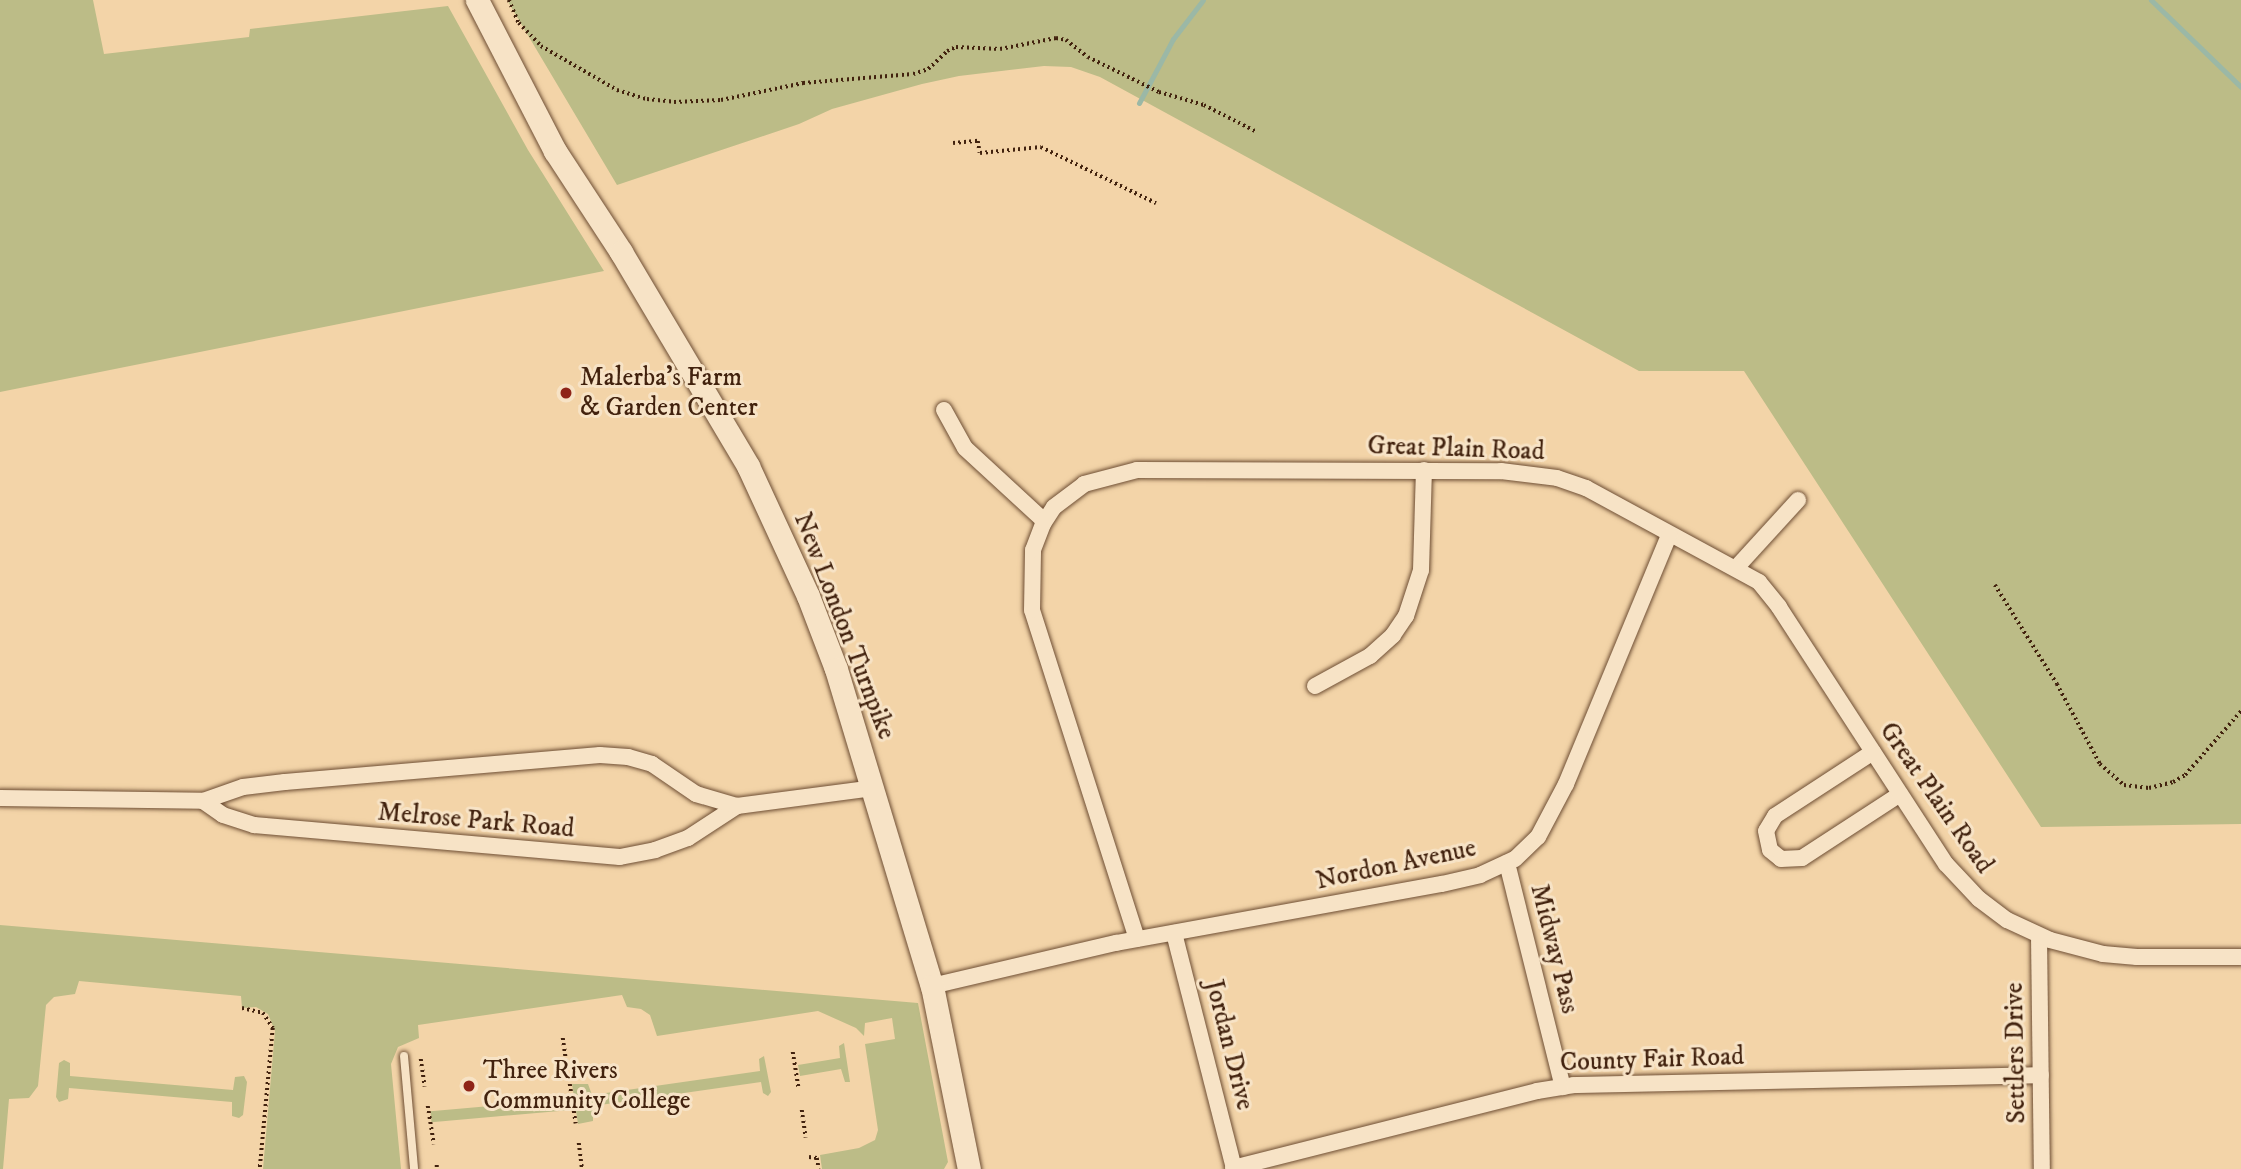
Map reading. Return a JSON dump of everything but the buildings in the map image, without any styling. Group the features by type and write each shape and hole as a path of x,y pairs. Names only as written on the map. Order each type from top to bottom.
{"main road":[{"name":"New London Turnpike","path":"477,0 555,151 621,252 754,478 808,596 836,669 932,986 969,1169"}],"street":[{"path":"944,410 949,425 965,448 1044,521"},
{"name":"Great Plain Road","path":"1137,939 1034,622 1030,596 1031,565 1034,546 1044,521 1062,499 1084,484 1137,470 1507,471 1557,478 1600,494 1669,535 1754,578 1769,593 1943,859 1968,889 2007,919 2039,936 2088,951 2124,956 2241,957"},
{"path":"1315,686 1378,649 1393,635 1406,616 1421,570 1424,470"},
{"path":"1736,568 1798,500"},
{"name":"Nordon Avenue","path":"932,986 1137,939 1442,884 1507,863 1533,844 1554,809 1669,535"},
{"path":"1873,752 1775,816 1766,831 1768,848 1781,859 1802,858 1900,794"},
{"name":"Melrose Park Road","path":"0,798 203,801 243,788 285,782 614,755 652,764 696,794 737,806 873,788"},
{"name":"Melrose Park Road","path":"203,801 223,815 254,825 620,857 655,850 688,838 737,806"},
{"name":"Midway Pass","path":"1507,863 1563,1087"},
{"name":"Jordan Drive","path":"1174,933 1233,1169"},
{"name":"Settlers Drive","path":"2039,936 2042,1169"},
{"name":"County Fair Road","path":"1233,1169 1563,1087 2041,1075"}],"lane":[{"path":"404,1056 414,1169"}],"path":[{"path":"509,0 525,31 547,50 617,90 660,101 722,100 803,83 913,74 928,69 944,53 956,47 1000,49 1056,38 1066,40 1087,57 1159,92 1204,105 1257,132"},
{"path":"953,143 978,141 980,153 1041,147 1090,173 1156,202"},
{"path":"1995,585 2057,684 2100,764 2116,780 2133,787 2148,788 2179,779 2197,765 2241,711"},
{"path":"242,1008 263,1013 273,1028 260,1169"},
{"path":"563,1038 567,1065"},
{"path":"793,1052 799,1090"},
{"path":"421,1059 425,1087"},
{"path":"570,1084 576,1124"},
{"path":"428,1106 434,1145"},
{"path":"802,1110 806,1138"},
{"path":"579,1143 582,1169"},
{"path":"809,1157 817,1158 819,1169"}],"green space":[{"path":"0,0 93,0 104,54 249,37 250,29 448,6 528,150 604,271 0,392"},
{"path":"507,0 2241,0 2241,824 2041,827 1744,371 1639,371 1100,77 1071,67 1044,66 959,76 922,84 832,109 799,124 617,185"},
{"path":"0,925 918,1003 948,1162 944,1169 822,1169 820,1155 859,1148 875,1140 878,1130 865,1044 895,1039 892,1018 865,1023 864,1036 856,1028 818,1011 657,1036 650,1015 641,1009 627,1007 622,995 418,1025 419,1038 398,1047 391,1064 401,1169 263,1169 275,1031 268,1014 256,1007 242,1008 241,996 79,981 75,994 54,997 46,1005 38,1086 29,1098 9,1099 3,1169 0,1169"},
{"path":"844,1043 850,1082 845,1082 841,1069 800,1076 798,1065 840,1058 839,1046"},
{"path":"764,1056 771,1092 768,1096 763,1093 761,1082 593,1106 593,1121 578,1124 572,1084 588,1084 592,1095 760,1071 759,1059"},
{"path":"64,1060 70,1063 70,1076 233,1090 235,1077 244,1076 247,1082 243,1115 239,1118 232,1116 232,1102 69,1088 68,1099 59,1102 56,1097 59,1063"},
{"path":"570,1099 571,1110 431,1122 431,1111"}],"waterway":[{"path":"1139,103 1173,39 1203,0"},
{"path":"2151,0 2241,87"}],"place":[{"name":"Malerba's Farm & Garden Center","path":"566,393"},
{"name":"Three Rivers Community College","path":"469,1086"}]}
